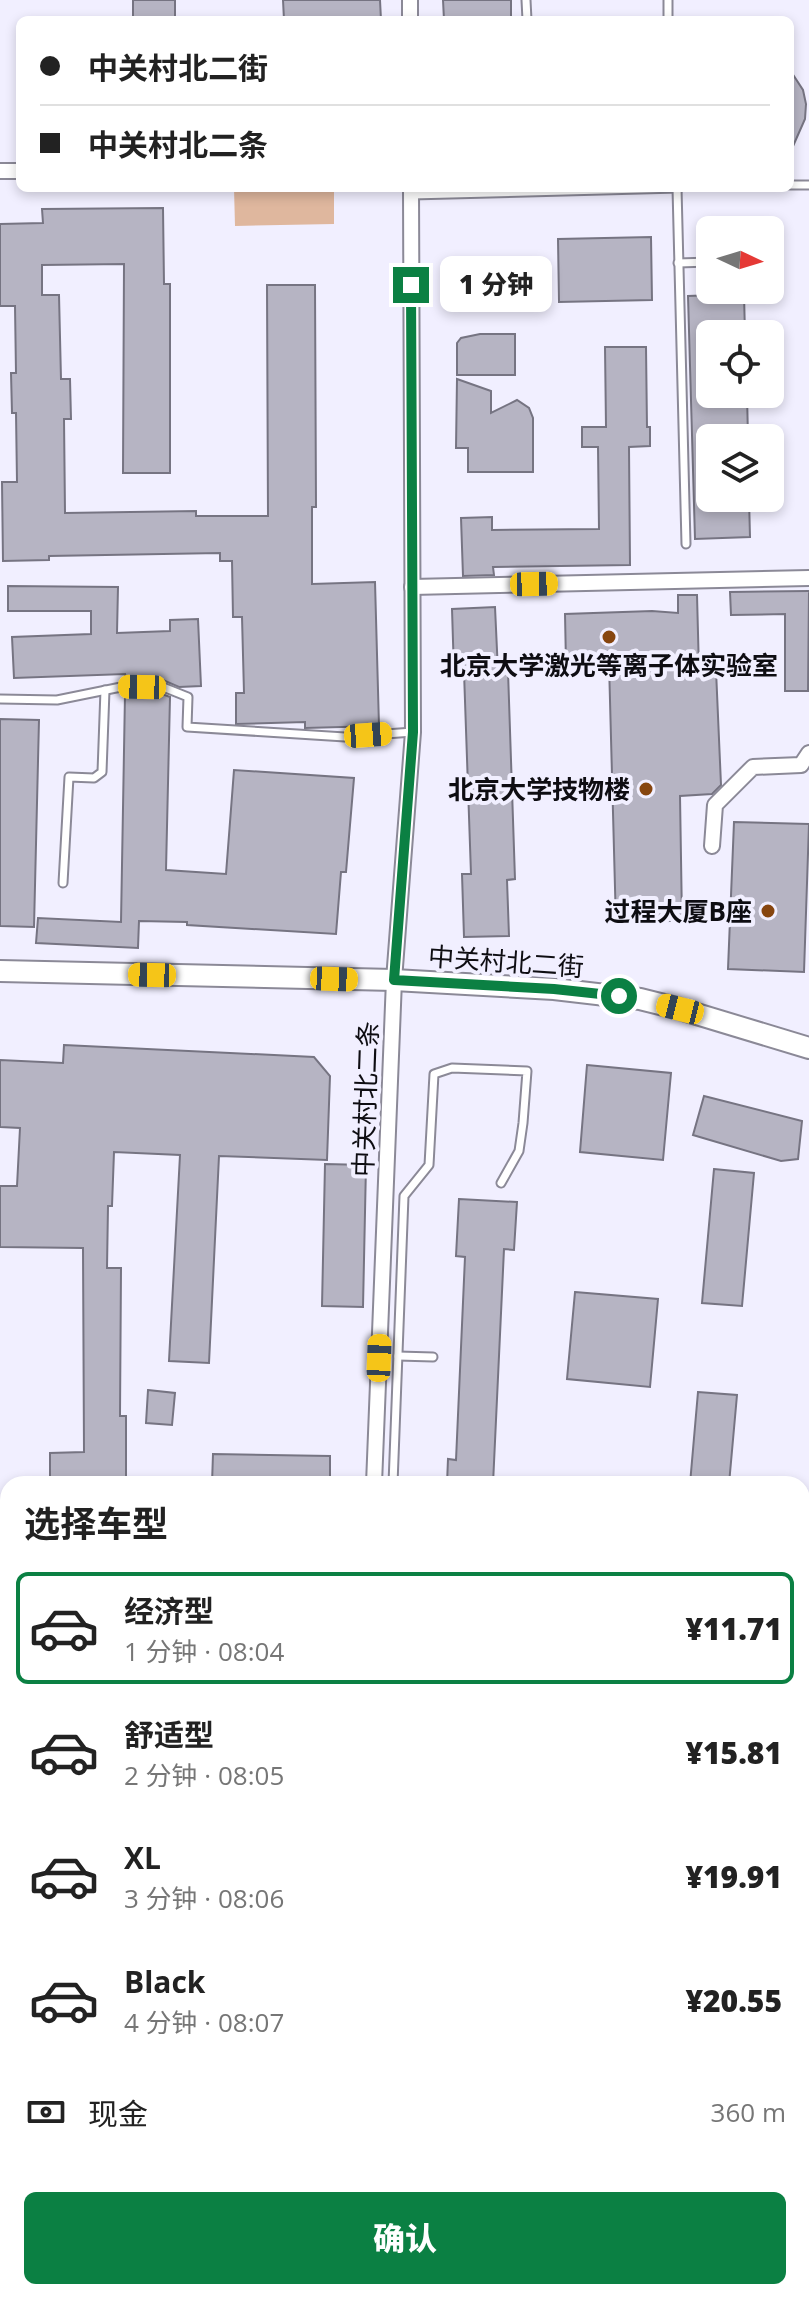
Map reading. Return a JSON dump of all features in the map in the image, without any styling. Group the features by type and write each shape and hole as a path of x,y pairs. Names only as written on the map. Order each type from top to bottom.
{"street":[{"name":"中关村北二条","path":"374,1476 394,980 413,732 411,192"},
{"path":"412,587 809,578"},
{"path":"712,846 715,805 753,767 801,765 809,753"},
{"name":"中关村北二街","path":"0,971 394,980 554,989 640,999 809,1048"}],"lane":[{"path":"678,192 686,544"},
{"path":"678,263 696,262"},
{"path":"0,699 57,700 121,687 163,687 188,697 187,727 345,737 413,732"},
{"path":"63,883 69,777 94,778 102,772 105,690"},
{"path":"393,1476 404,1196 429,1165 434,1074 452,1068 527,1071 519,1151 501,1183"},
{"path":"398,1356 433,1357"}],"shaded area":[{"path":"234,192 334,192 334,224 235,226"}],"building":[{"path":"133,0 175,0 175,16 133,16"},
{"path":"283,0 380,0 381,16 284,16"},
{"path":"443,0 511,0 511,16 444,16"},
{"path":"794,76 803,90 805,119 794,144"},
{"path":"163,208 164,284 170,284 170,473 123,473 124,264 42,265 42,295 59,295 61,379 70,379 71,419 64,419 65,513 196,511 196,516 268,516 267,285 315,285 316,507 312,507 312,584 375,582 379,726 305,728 305,722 236,724 236,693 244,693 242,617 233,617 232,561 220,561 220,553 49,556 49,560 3,561 2,482 17,482 16,413 12,413 11,373 16,373 15,306 0,306 0,224 43,223 42,209"},
{"path":"651,237 652,300 559,302 558,239"},
{"path":"688,296 696,296 696,304 744,304 745,320 696,320 696,408 747,408 748,424 696,424 696,512 749,512 750,537 695,539"},
{"path":"480,334 515,334 515,375 457,375 457,343 461,338"},
{"path":"605,347 646,347 650,446 629,447 630,565 493,567 494,575 463,576 461,518 492,517 492,530 599,529 598,447 582,447 582,427 606,427"},
{"path":"457,379 491,391 491,413 517,400 529,408 533,418 533,472 468,472 468,448 456,448"},
{"path":"8,586 118,587 117,633 170,631 170,620 198,619 201,686 179,687 163,680 125,680 125,674 14,678 12,637 91,634 91,611 8,611"},
{"path":"809,591 808,691 785,691 785,614 731,615 730,592"},
{"name":"北京大学技物楼","path":"678,595 697,595 699,671 716,670 721,785 712,794 680,796 682,920 616,925 609,663 566,664 565,614 678,613"},
{"path":"495,607 498,672 508,671 515,879 507,880 509,936 464,937 462,874 471,874 464,672 454,673 452,609"},
{"path":"125,694 162,694 170,697 166,870 226,874 234,770 354,778 346,872 341,872 336,934 139,921 138,948 36,943 38,918 121,922"},
{"path":"0,719 39,720 34,927 0,926"},
{"name":"过程大厦B座","path":"734,822 809,824 804,972 728,969"},
{"path":"64,1045 314,1057 330,1076 327,1160 219,1156 209,1363 169,1361 180,1155 114,1152 112,1206 108,1206 107,1268 121,1268 120,1416 126,1416 126,1476 50,1476 50,1453 84,1452 83,1248 0,1247 0,1186 17,1186 20,1128 0,1127 0,1060 63,1063"},
{"path":"587,1065 671,1073 663,1160 580,1152"},
{"path":"704,1096 802,1121 798,1159 781,1161 693,1135"},
{"path":"325,1164 366,1165 363,1307 322,1306"},
{"path":"714,1169 754,1173 742,1306 702,1303"},
{"path":"459,1199 517,1202 514,1250 504,1249 493,1476 447,1476 448,1459 456,1460 465,1257 456,1256"},
{"path":"575,1292 658,1299 650,1387 567,1379"},
{"path":"148,1390 175,1393 172,1425 146,1423"},
{"path":"698,1392 737,1395 730,1476 691,1476"},
{"path":"213,1454 330,1456 330,1476 212,1476"}],"place":[{"name":"北京大学激光等离子体实验室","path":"609,637"},
{"name":"北京大学技物楼","path":"646,789"},
{"name":"过程大厦B座","path":"768,911"}],"route":[{"path":"411,285 413,732 394,980 619,996"}]}
